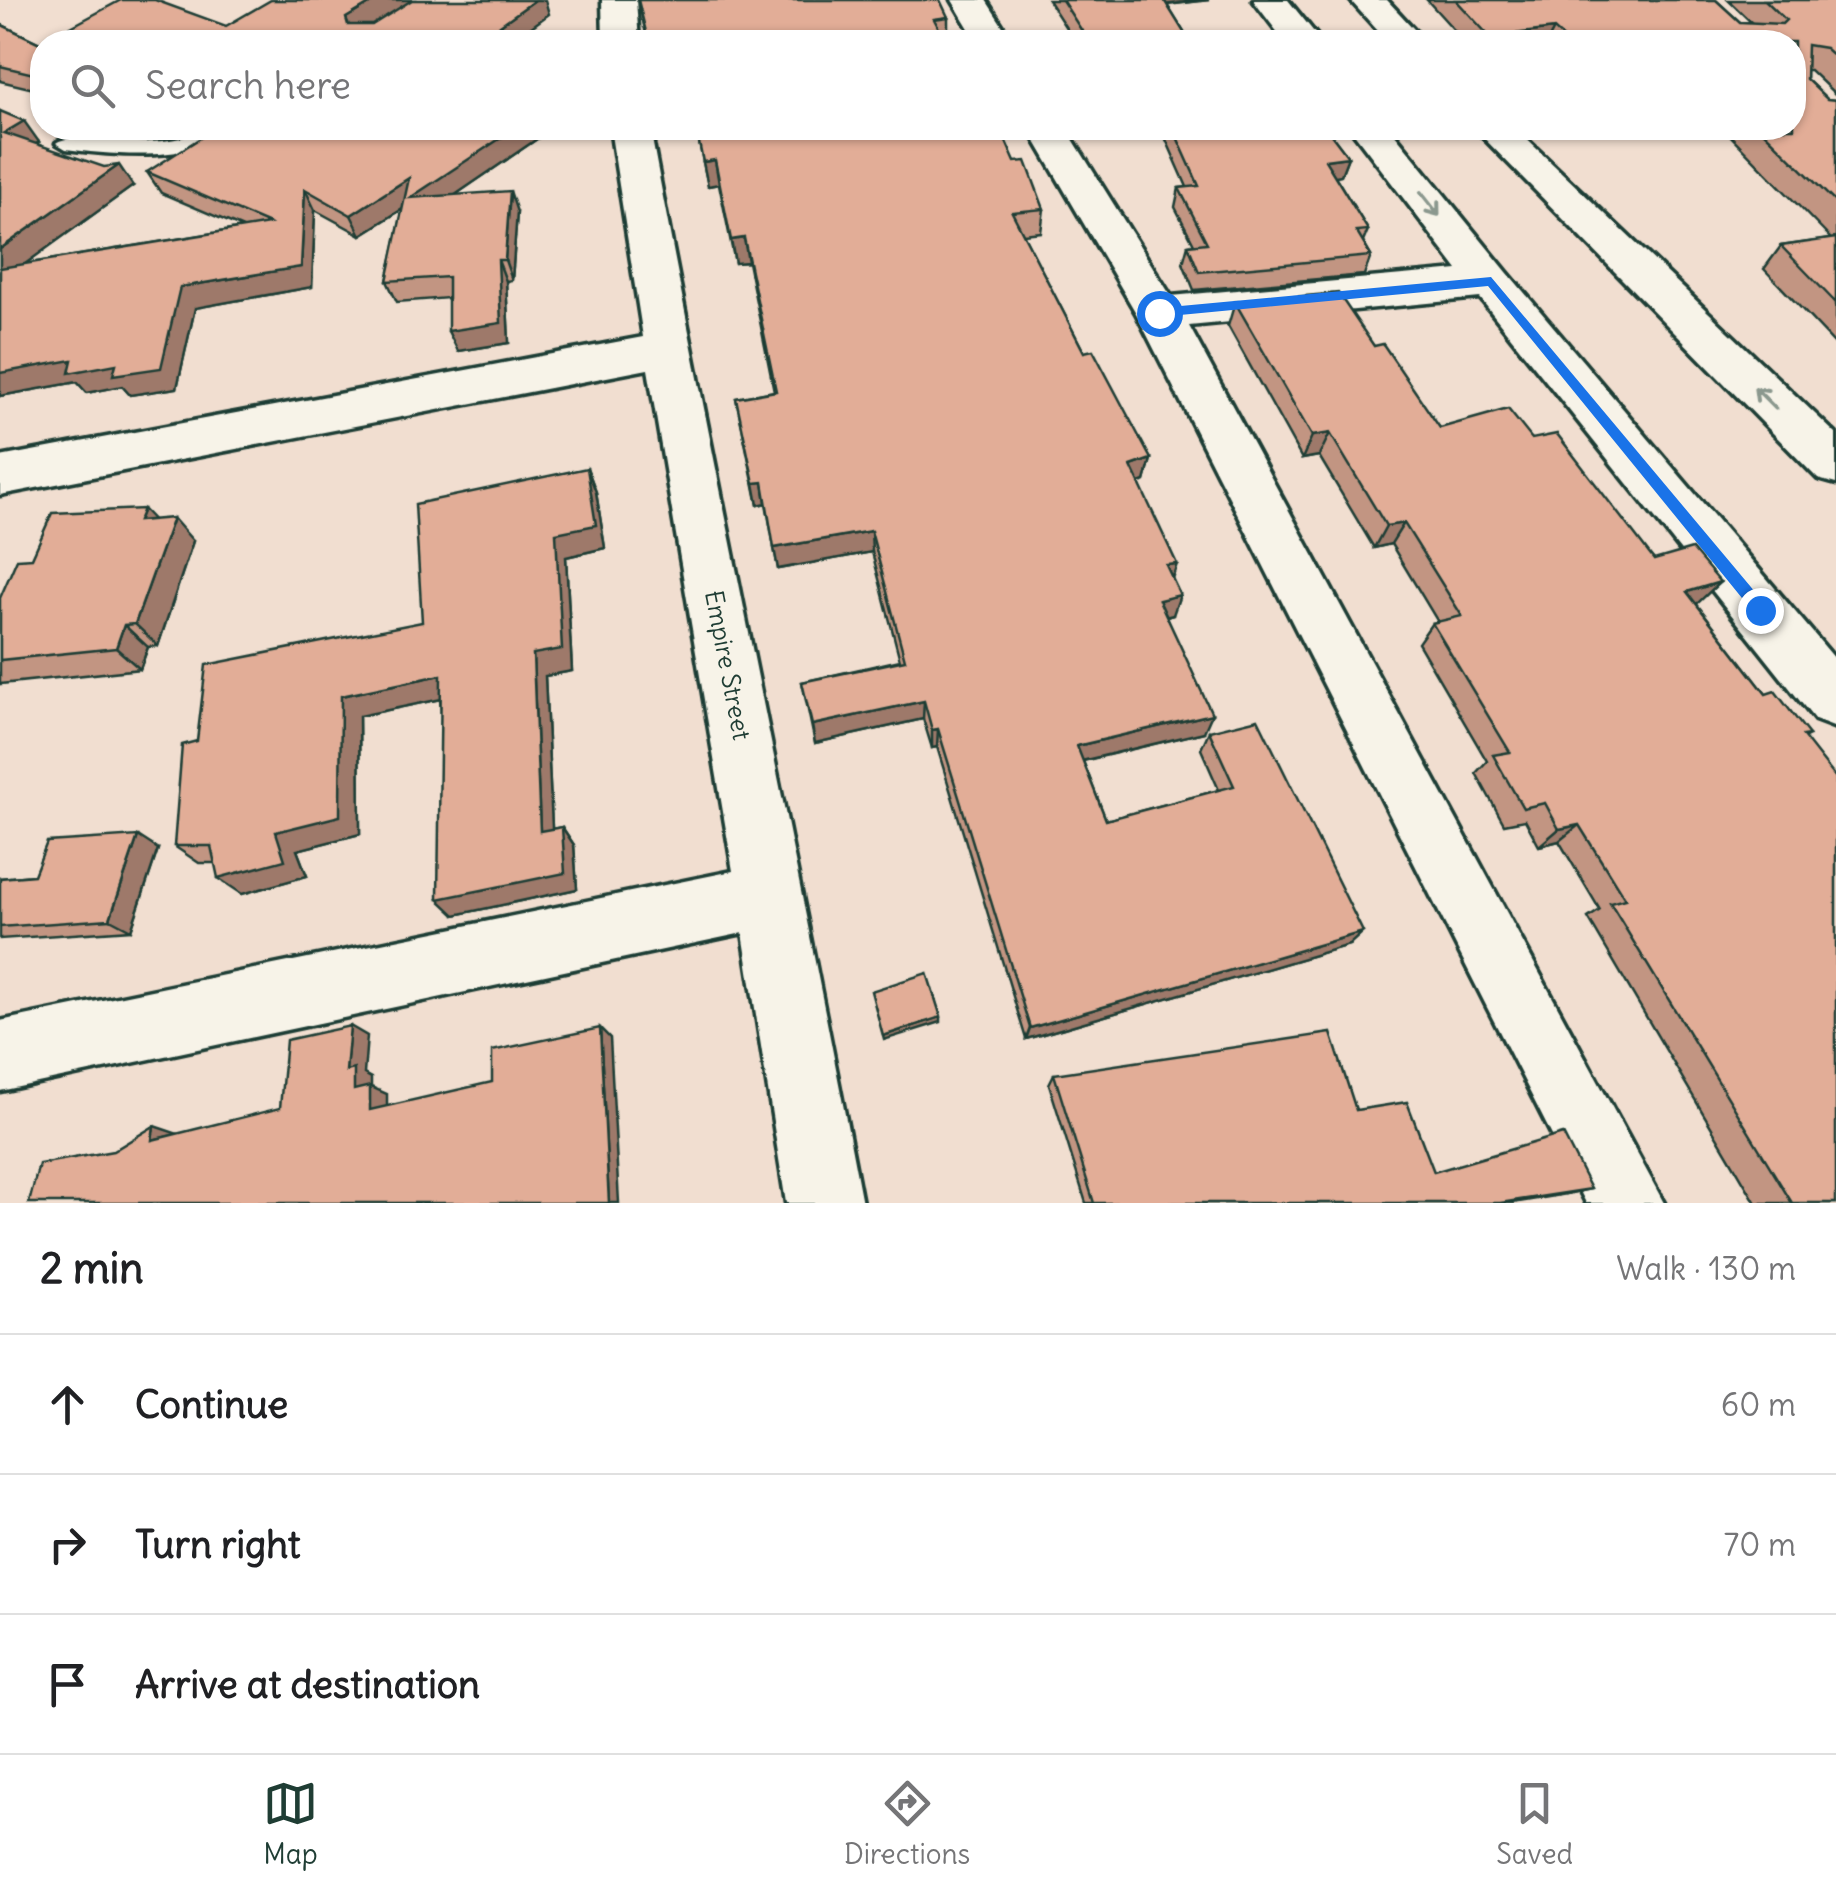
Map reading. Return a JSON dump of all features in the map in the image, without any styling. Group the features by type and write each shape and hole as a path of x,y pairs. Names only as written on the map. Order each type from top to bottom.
{"street":[{"path":"619,0 620,30"},
{"path":"969,0 988,30"},
{"path":"1270,0 1294,30"},
{"path":"1367,0 1396,30"},
{"name":"Empire Street","path":"632,140 666,349 772,896 824,1203"},
{"path":"1054,140 1159,313 1626,1203"},
{"path":"1379,140 1836,702"},
{"path":"1505,140 1836,465"},
{"path":"1159,313 1491,282"},
{"path":"0,476 666,349"},
{"path":"0,1056 772,896"}],"lane":[{"path":"66,142 131,152 185,140"}],"building":[{"path":"121,0 155,0 226,26 271,0 376,0 346,18 348,25 372,25 412,0 535,0 500,25 506,28 503,30 65,30"},
{"path":"638,0 940,0 948,17 934,19 940,30 646,30"},
{"path":"1062,0 1164,0 1183,30 1081,30"},
{"path":"1456,0 1716,0 1740,22 1782,24 1786,20 1765,0 1836,0 1836,58 1825,48 1807,45 1806,79 1806,30 1484,30"},
{"path":"0,24 30,38 30,73 0,66"},
{"path":"1806,79 1827,99 1836,100 1836,203 1772,140 1806,140"},
{"path":"0,111 24,121 4,133 104,167 119,165 0,249"},
{"path":"197,140 498,140 410,198 510,191 505,260 498,260 501,323 448,331 448,277 387,281 409,178 351,215 305,189 301,267 180,287 161,368 113,375 116,364 69,373 72,360 0,373 0,268 269,224 147,172"},
{"path":"698,140 1005,140 1015,162 1026,161 1044,209 1012,212 1084,352 1093,350 1151,459 1131,466 1177,564 1166,565 1180,595 1159,600 1212,714 1077,746 1106,820 1234,786 1209,731 1258,719 1363,932 1030,1028 938,729 932,730 924,701 812,725 802,682 905,660 871,531 774,548 763,482 754,483 736,398 776,391 744,238 731,240 715,160 703,162"},
{"path":"1178,140 1335,140 1348,157 1325,160 1368,230 1356,231 1371,256 1199,272 1188,245 1207,243 1179,188 1199,186"},
{"path":"1836,238 1836,303 1781,246"},
{"path":"1338,293 1374,346 1383,344 1440,428 1508,409 1532,439 1557,434 1654,560 1692,549 1720,582 1687,592 1766,694 1775,691 1836,778 1836,1203 1792,1203 1610,903 1625,899 1579,825 1559,829 1545,803 1523,808 1493,755 1510,752 1432,623 1462,616 1404,523 1386,526 1330,433 1312,436 1235,302"},
{"path":"587,468 596,525 556,533 562,649 533,654 540,831 562,827 565,873 438,899 441,675 341,696 340,816 276,832 285,860 218,878 211,846 174,846 182,745 197,741 206,665 422,622 415,504"},
{"path":"143,509 138,521 173,518 135,624 124,625 116,648 0,660 0,598 17,559 32,558 52,513"},
{"path":"138,836 110,919 0,927 0,878 34,875 47,842"},
{"path":"927,973 941,1017 883,1036 871,991"},
{"path":"350,1026 346,1071 354,1069 354,1090 370,1086 370,1110 492,1082 492,1051 600,1028 609,1203 29,1203 39,1164 113,1151 154,1126 152,1140 280,1108 286,1040"},
{"path":"1331,1033 1356,1110 1407,1102 1434,1172 1563,1134 1591,1189 1500,1203 1094,1203 1054,1074"}],"route":[{"path":"1159,313 1491,282 1760,610"}]}
